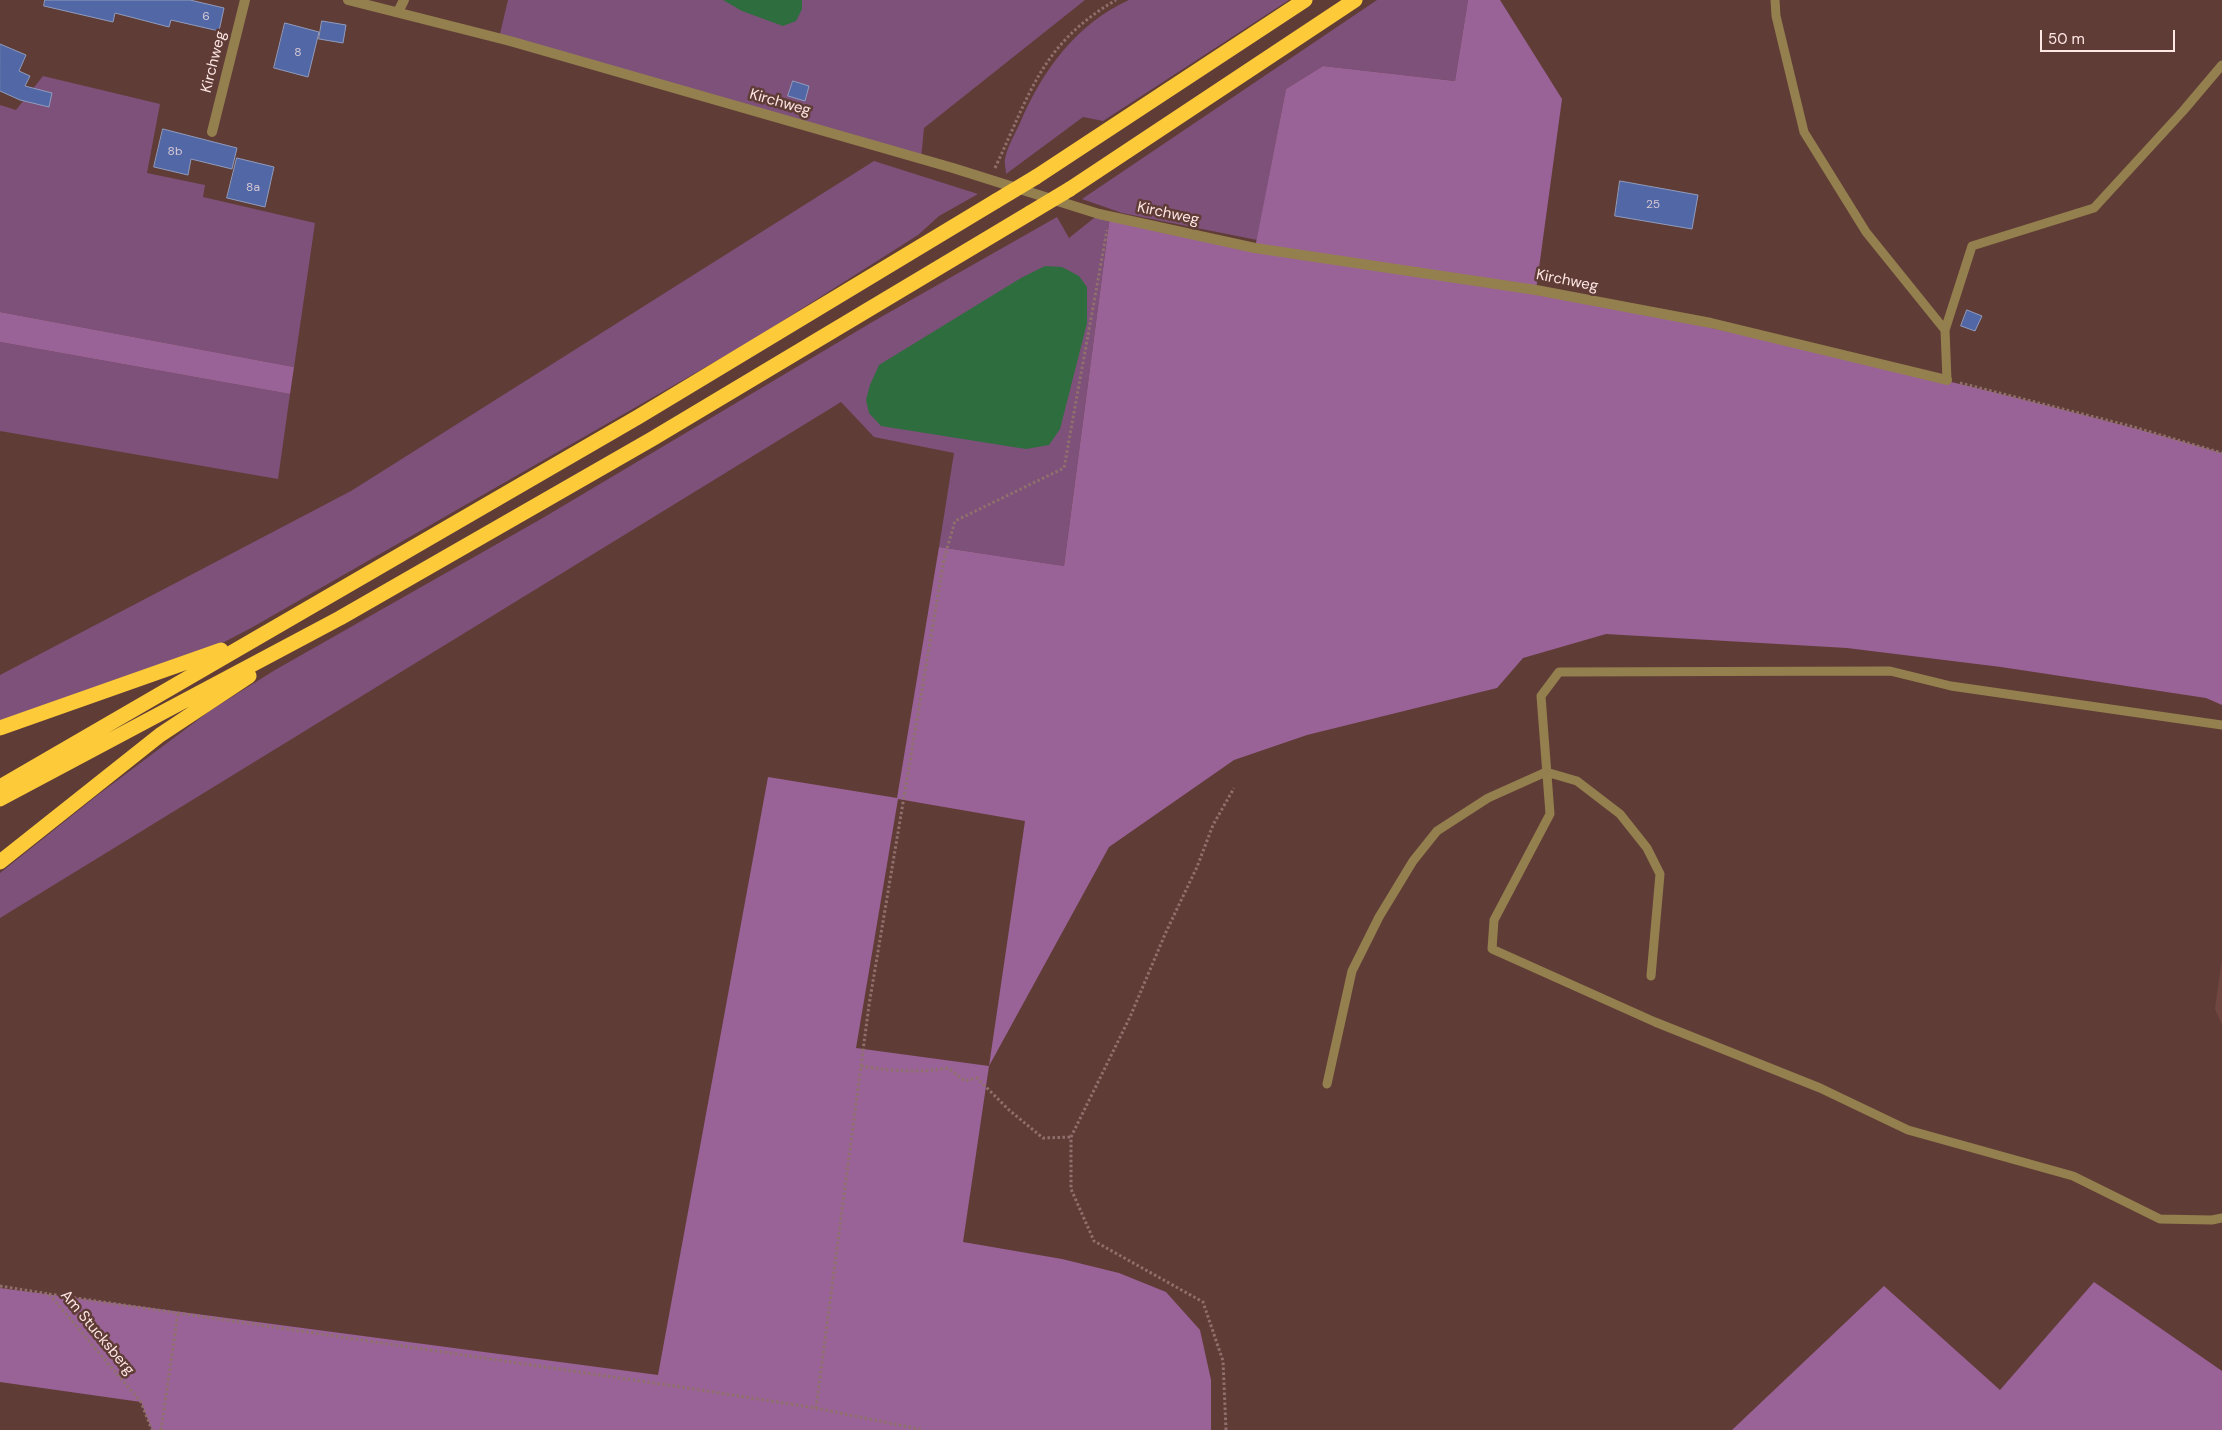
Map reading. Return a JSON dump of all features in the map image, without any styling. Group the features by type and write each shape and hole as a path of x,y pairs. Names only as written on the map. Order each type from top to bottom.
{"highway":[{"path":"0,786 638,417 1036,177 1305,0"},
{"path":"0,799 340,618 652,439 1070,189 1355,0"},
{"path":"0,862 160,735 340,618"},
{"path":"0,728 255,638"}],"street":[{"name":"Kirchweg","path":"212,132 245,0"},
{"name":"Kirchweg","path":"348,0 510,41 990,179 1110,216 1255,248 1536,290 1711,323 1947,380"},
{"path":"398,12 404,0"}],"lane":[{"path":"1775,0 1776,16 1804,132 1866,232 1945,330"},
{"path":"1947,380 1945,330 1972,246 2094,208 2183,111 2222,65"},
{"path":"2222,725 1952,686 1890,670 1559,672 1541,696 1550,814 1494,920 1492,949 1655,1022 1820,1088 1908,1130 2073,1176 2160,1220 2212,1220 2222,1218"},
{"path":"1327,1084 1352,971 1379,917 1413,861 1437,832 1444,827 1488,798 1546,772 1576,781 1613,808 1647,848 1660,874 1651,976"}],"path":[{"path":"990,179 1035,79 1052,54 1085,19 1116,0"},
{"path":"816,1408 869,1005 944,560 954,521 1064,468 1110,216"},
{"path":"1947,380 2130,426 2222,453"},
{"path":"1226,1430 1223,1361 1203,1302 1094,1241 1071,1188 1072,1137 1130,1017 1166,932 1197,867 1213,825 1234,788"},
{"path":"861,1066 928,1072 948,1068 965,1081 978,1078 1009,1110 1043,1138 1072,1137"},
{"name":"Am Stucksberg","path":"0,1286 49,1294 141,1402 152,1430"},
{"path":"49,1294 816,1408 923,1430"},
{"path":"161,1430 178,1313"}],"shaded area":[{"path":"508,0 1085,0 924,128 921,159 499,38"},
{"path":"723,0 802,0 802,9 796,21 783,26 742,11"},
{"path":"1129,0 1289,0 1103,121 1083,117 1006,174 1005,161 1009,145 1039,85 1050,68 1077,36 1093,22"},
{"path":"1377,0 1468,0 1455,81 1323,66 1286,89 1257,240 1122,213 1082,199"},
{"path":"1468,0 1500,0 1562,99 1536,290 1795,346 1966,386 2137,429 2222,453 2222,705 2206,698 2001,667 1847,648 1606,634 1523,658 1497,688 1307,735 1234,760 1109,847 989,1066 963,1242 1062,1259 1119,1273 1166,1292 1200,1330 1211,1380 1211,1430 152,1430 141,1402 0,1382 0,1288 658,1375 768,777 897,798 939,547 1064,566 1110,216 1255,248 1286,89 1323,66 1455,81","holes":["898,799 1025,821 989,1066 856,1048"]},
{"path":"43,76 160,104 147,173 205,185 203,197 315,223 294,367 0,312 0,105 16,110"},
{"path":"874,161 978,194 939,216 918,235 751,341 251,628 209,650 0,725 0,675 351,491"},
{"path":"1099,214 1110,216 1064,566 939,547 954,453 874,437 841,402 0,918 0,873 99,794 211,710 275,670 541,519 874,321 1057,217 1069,238"},
{"path":"1045,266 1062,267 1079,276 1087,287 1087,323 1060,429 1049,445 1026,449 881,426 869,413 866,400 879,365 1021,278"},
{"path":"0,312 294,367 290,394 0,342"},
{"path":"0,342 290,394 278,479 0,431"},
{"path":"2222,959 2222,1025 2215,1009"},
{"path":"2094,1282 2222,1371 2222,1430 1732,1430 1884,1286 2000,1390"}],"building":[{"path":"45,0 190,0 224,8 219,31 171,20 169,27 115,13 113,22 44,6"},
{"path":"322,21 346,25 343,43 319,39"},
{"path":"285,23 319,32 308,77 274,68"},
{"path":"0,44 26,55 19,71 30,76 25,86 52,93 49,107 20,100 0,91"},
{"path":"793,81 809,86 805,101 788,96"},
{"path":"163,129 237,148 232,169 191,159 188,175 154,167"},
{"path":"237,158 274,167 265,207 227,198"},
{"path":"1620,181 1698,195 1692,229 1615,216"},
{"path":"1967,310 1982,316 1975,331 1961,326"}]}
